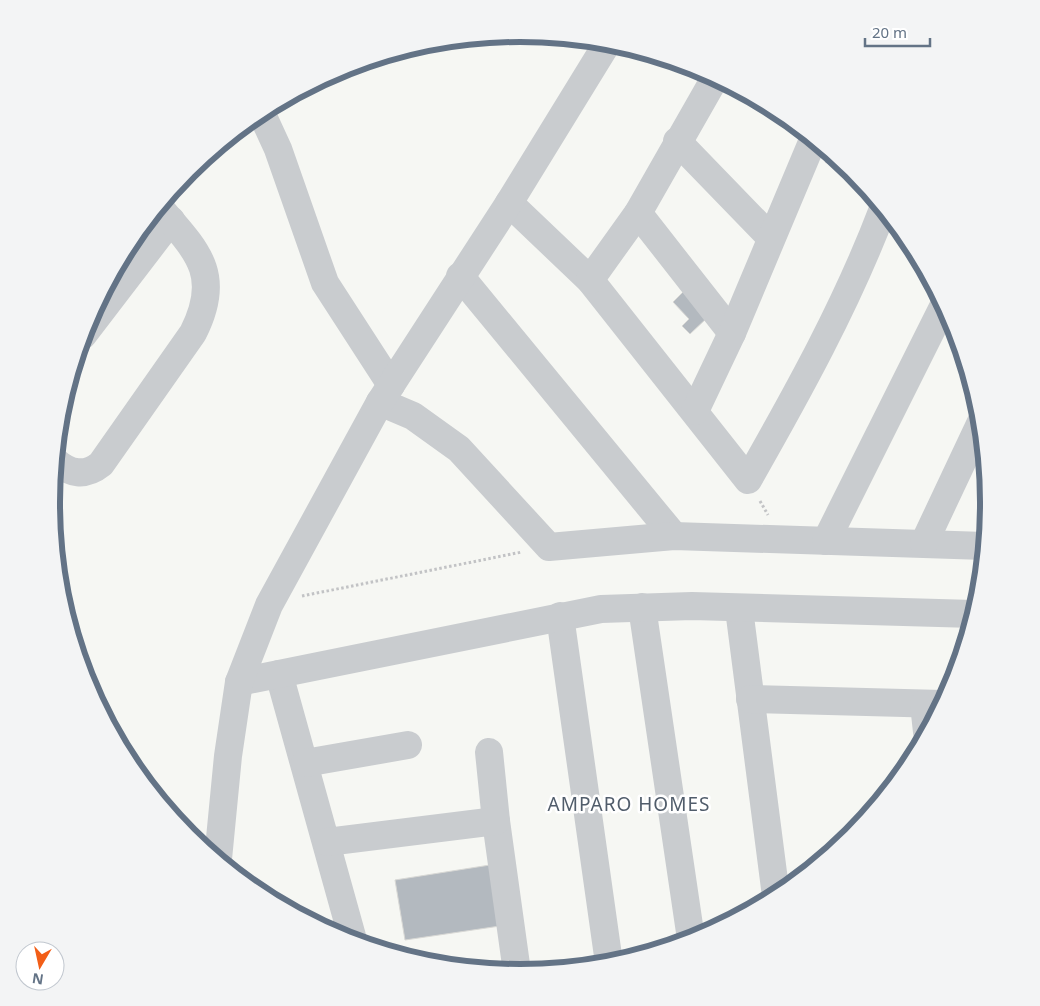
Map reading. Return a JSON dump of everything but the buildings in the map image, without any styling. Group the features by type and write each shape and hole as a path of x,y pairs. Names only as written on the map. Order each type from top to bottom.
{"street":[{"path":"219,851 228,756 240,682 269,605 386,394 508,204 603,50"},
{"path":"590,280 638,213 677,141 711,84"},
{"path":"265,120 278,149 325,283 386,394 459,449 549,547 674,536 979,546"},
{"path":"677,141 771,238"},
{"path":"695,411 732,333 810,146"},
{"path":"508,204 590,280 748,480 801,389 864,258 880,217"},
{"path":"638,213 732,333"},
{"path":"61,467 81,473 92,471 101,464 193,333 202,316 207,298 207,282 203,266 196,251 165,214 106,301"},
{"path":"460,276 674,536"},
{"path":"826,541 939,314"},
{"path":"924,543 975,434"},
{"path":"240,682 601,609 642,607 967,614"},
{"path":"642,607 690,930"},
{"path":"739,609 775,887"},
{"path":"560,616 609,955"},
{"path":"279,674 350,931"},
{"path":"750,699 933,704"},
{"path":"305,763 408,744"},
{"path":"489,752 496,821 516,964"},
{"path":"326,842 496,821"}],"path":[{"path":"748,480 782,539"},
{"path":"269,605 317,592 549,547"}],"district":[{"name":"AMPARO HOMES","path":"629,804"}]}
